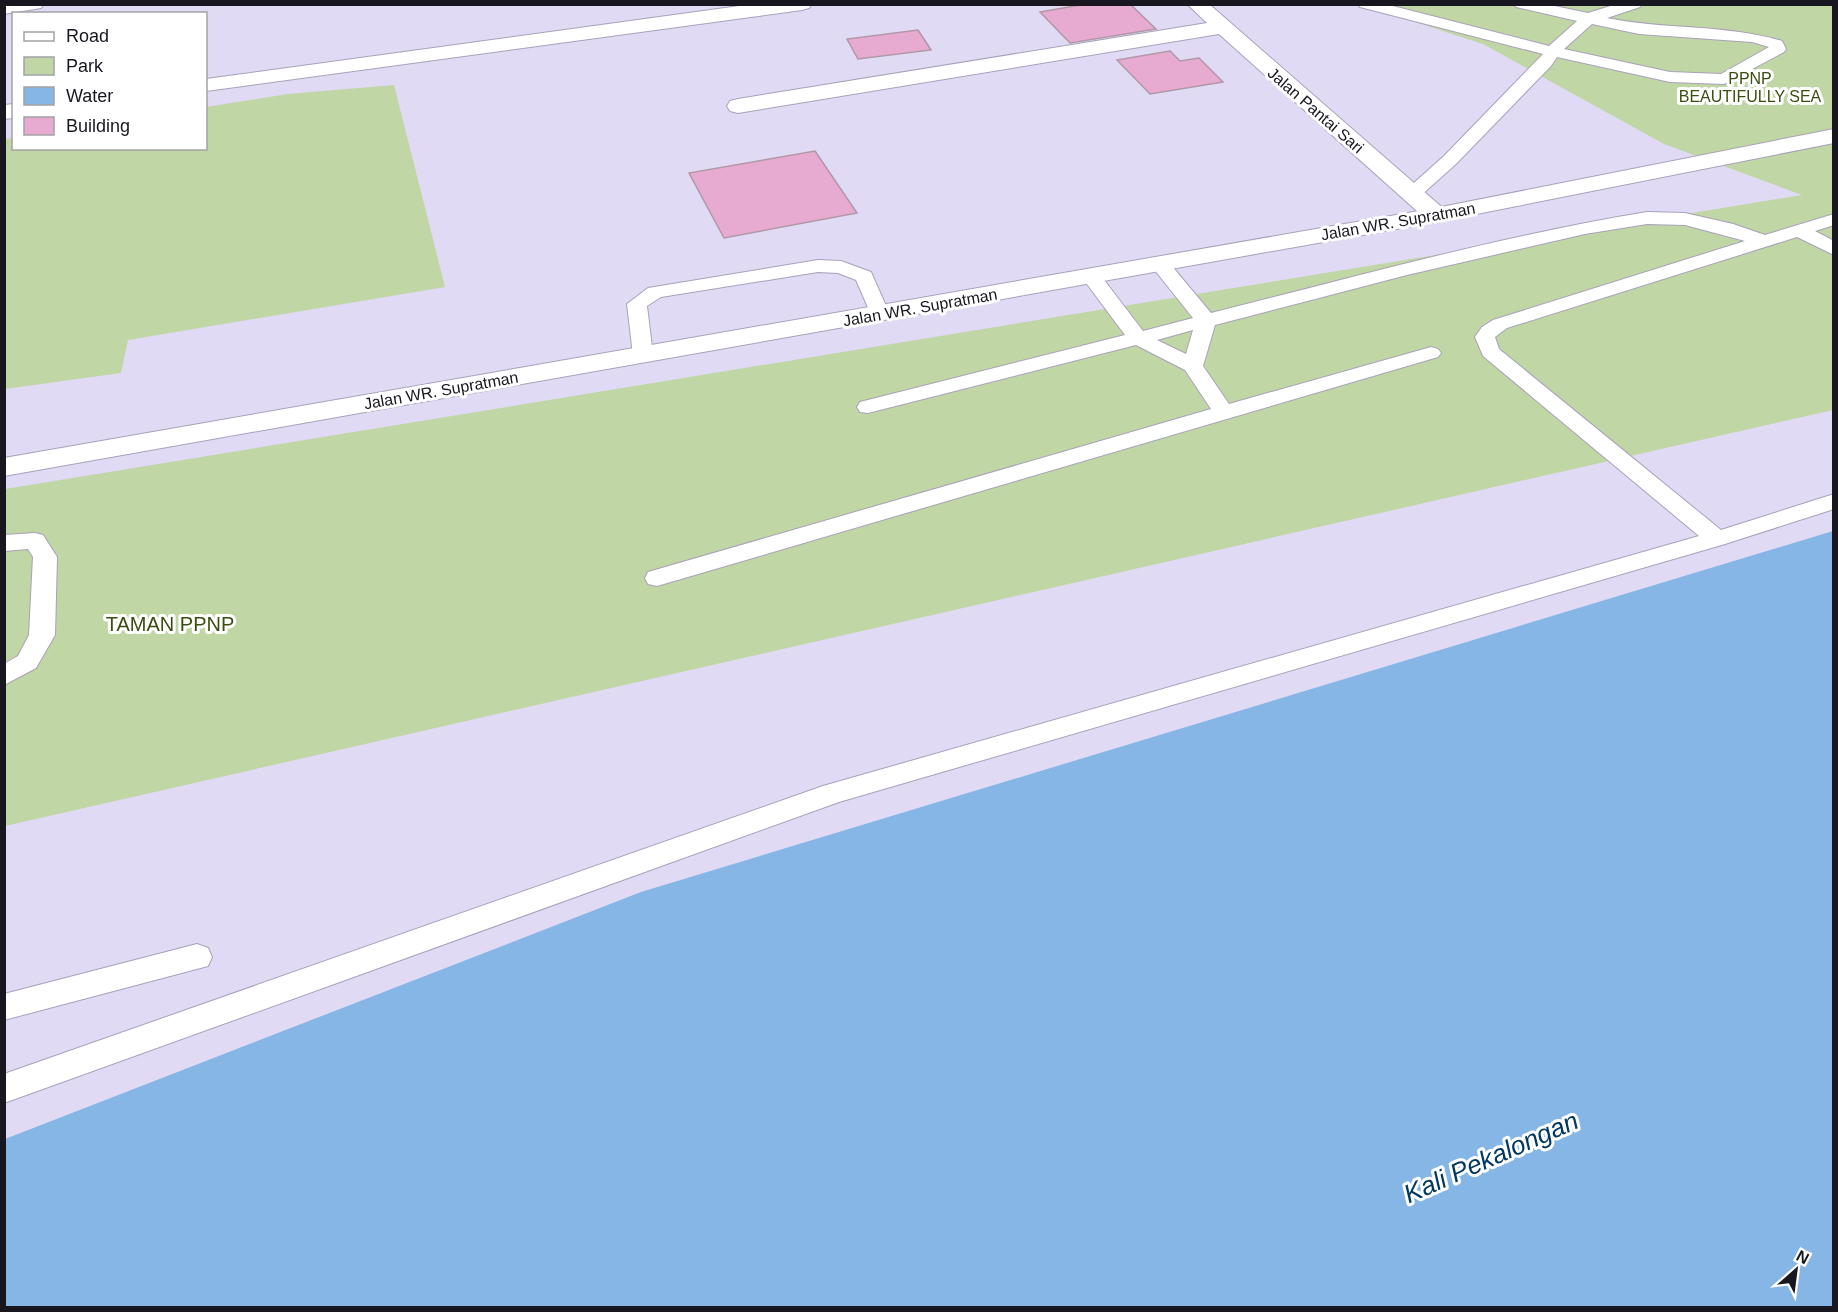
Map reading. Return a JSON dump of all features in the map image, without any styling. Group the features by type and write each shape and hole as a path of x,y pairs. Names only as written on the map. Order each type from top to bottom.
{"street":[{"path":"4,8 34,4"},
{"path":"207,85 802,4"},
{"name":"Jalan Pantai Sari","path":"1197,4 1436,215"},
{"path":"738,106 1222,27"},
{"name":"Jalan WR. Supratman","path":"4,467 880,315 1436,215 1833,136"}],"lane":[{"path":"1365,4 1421,11 1552,52 1670,77 1724,79 1778,49 1776,44 1753,37 1649,30 1521,4"},
{"path":"1412,194 1450,160 1538,71 1552,52 1589,18 1635,4"},
{"path":"867,407 1563,233 1647,218 1685,219 1726,228 1765,241"},
{"path":"1717,539 1490,352 1485,337 1489,331 1500,324 1833,219"},
{"path":"1799,230 1833,249"},
{"path":"1159,263 1206,321"},
{"path":"643,355 637,304 655,292 818,266 841,267 864,276 880,315"},
{"path":"1091,276 1138,338 1193,366 1224,412"},
{"path":"1193,366 1206,321"},
{"path":"657,578 1431,353"},
{"path":"4,1089 833,793 1717,539 1833,501"},
{"path":"4,543 35,541 45,557 42,635 27,662 4,676"},
{"path":"4,1007 197,957"}],"green space":[{"name":"TAMAN PPNP","path":"1362,5 1833,5 1833,410 5,826 5,489 1802,195 1664,144 1483,44"},
{"path":"394,85 445,287 128,340 121,373 5,389 5,139 12,138 12,150 207,150 207,107 288,94"}],"water":[{"name":"Kali Pekalongan","path":"1833,531 1833,1307 5,1307 5,1139 641,892"}],"building":[{"path":"1086,4 1130,4 1156,29 1070,43 1040,12"},
{"path":"918,30 931,50 858,59 847,39"},
{"path":"1170,51 1180,61 1199,58 1223,82 1150,94 1117,60"},
{"path":"815,151 857,213 724,238 689,173"}],"park label":[{"name":"PPNP BEAUTIFULLY SEA","path":"1750,87"}]}
